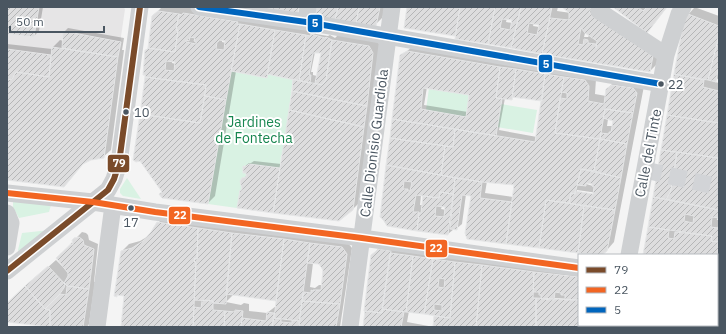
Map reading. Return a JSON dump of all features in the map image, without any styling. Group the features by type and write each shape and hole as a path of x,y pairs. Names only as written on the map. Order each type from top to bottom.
{"street":[{"path":"7,270 108,190 114,179 119,163 140,7"},
{"path":"199,7 307,15 388,37 661,84"},
{"name":"Calle Dionisio Guardiola","path":"350,327 392,7"},
{"path":"601,7 599,10 666,55"},
{"name":"Calle del Tinte","path":"629,254 666,55 679,14 683,7"},
{"path":"7,193 93,202 155,212 362,238 578,268"},
{"path":"97,327 113,205"},
{"path":"7,213 11,223 7,247"}],"shaded area":[{"path":"7,7 123,7 125,9 118,57 52,47 49,77 7,80"}],"green space":[{"name":"Jardines de Fontecha","path":"231,71 267,74 293,79 280,168 249,164 244,166 243,172 246,173 246,177 242,178 240,181 242,190 240,190 237,208 208,204"},
{"path":"429,88 469,95 466,117 426,110"},
{"path":"501,104 537,110 533,133 497,127"},
{"path":"127,178 141,199 123,196 120,193 120,189"},
{"path":"18,201 51,205 49,212 19,218 13,207 13,202"},
{"path":"50,230 19,253 18,250 22,233"}],"building":[{"path":"7,7 39,7 34,37 7,34"},
{"path":"260,7 299,7 298,13"},
{"path":"316,7 338,7 335,20 317,16 315,13"},
{"path":"338,7 359,7 356,24 335,20"},
{"path":"359,7 380,7 375,27 356,24"},
{"path":"407,7 460,7 455,36 404,28"},
{"path":"460,7 495,7 488,44 455,39"},
{"path":"495,7 521,7 511,48 488,44","holes":["502,19 512,20 510,30 500,28"]},
{"path":"521,7 552,7 542,54 511,48","holes":["529,23 539,25 537,35 527,33"]},
{"path":"562,7 593,7 589,12 653,56 650,72 542,54 550,18 569,20 569,13","holes":["581,28 585,33 597,41 596,48 596,44 588,43 588,40 584,39 583,45 578,44"]},
{"path":"613,7 638,7 643,11 647,7 667,7 647,33"},
{"path":"158,11 179,14 176,30 178,30 175,52 148,48 152,16"},
{"path":"183,13 238,22 237,24 240,24 226,100 205,96 206,85 145,77 145,75 143,75 145,50 148,48 175,52 178,30 176,30 179,14 182,15","holes":["190,37 195,38 194,41 196,44 186,42 186,40 189,41","219,40 225,41 224,50 216,49","166,61 175,62 174,71 165,70"]},
{"path":"688,14 719,26 719,35 708,80 674,74 684,20"},
{"path":"240,24 275,30 267,78 231,71"},
{"path":"275,30 306,35 299,81 267,74"},
{"path":"63,31 121,42 118,57 62,48"},
{"path":"311,34 326,37 332,40 326,80 322,85 315,83 321,53 313,53 309,75 311,75 310,83 299,81 306,35 310,36"},
{"path":"719,35 719,69 716,82 708,80"},
{"path":"332,40 369,46 373,53 367,106 292,91 293,79 322,85 326,80"},
{"path":"52,47 118,57 104,158 91,160 83,164 64,187 7,180 7,80 12,79 16,72 49,77"},
{"path":"7,49 51,55 49,77 16,72 12,79 7,80"},
{"path":"407,51 500,67 496,98 502,99 496,136 392,119 400,55","holes":["423,88 469,95 466,117 421,109"]},
{"path":"500,67 516,69 512,100 496,98"},
{"path":"516,69 545,74 542,101 512,97"},
{"path":"545,74 564,77 555,133 600,139 594,171 581,169 575,194 571,193 569,203 546,200 539,248 506,244 514,185 482,182 441,175 445,146 453,147 455,129 535,142"},
{"path":"674,74 704,80 703,87 719,91 719,123 667,115"},
{"path":"145,77 206,85 200,123 140,114"},
{"path":"564,77 585,80 589,86 588,101 604,104 606,89 612,85 633,88 637,93 633,113 605,109 600,139 555,133 560,98 567,99 567,93 561,92"},
{"path":"292,91 367,106 364,127 289,110"},
{"path":"205,96 226,100 208,204 162,198 159,194 162,192 140,161 136,162 133,160 140,114 200,123"},
{"path":"605,109 633,113 627,144 600,139 601,133 609,134 609,132 611,132 613,121 603,118"},
{"path":"289,110 364,127 353,210 339,221 273,213"},
{"path":"667,115 719,123 719,158 661,150"},
{"path":"392,119 455,129 453,147 390,138"},
{"path":"390,138 445,146 441,175 386,165"},
{"path":"600,139 627,144 621,178 594,171"},
{"path":"661,150 677,152 674,172 672,171 670,181 673,181 670,193 666,199 653,197"},
{"path":"677,152 718,158 719,210 666,199 670,193 673,181 670,181 672,171 674,172"},
{"path":"719,158 719,178 718,178"},
{"path":"249,164 280,168 273,213 237,208 240,190 242,190 240,181 242,178 246,177 246,173 243,173 243,166 246,167"},
{"path":"386,165 455,178 453,194 440,192 439,198 416,195 413,212 419,212 417,231 387,226 380,217","holes":["404,181 412,182 410,191 408,191 408,189 403,189"]},
{"path":"581,169 621,178 615,210 569,203 571,193 575,194 575,191 593,194 594,187 592,184 586,183 586,186 577,185"},
{"path":"455,178 482,182 480,198 512,202 506,244 467,239 465,233 471,196 462,195 457,230 450,229"},
{"path":"440,192 453,194 448,235 417,231 423,196 439,198","holes":["436,206 445,207 444,217 435,216"]},
{"path":"653,197 719,210 719,218 712,217 711,227 718,228 719,224 719,242 711,241 712,236 648,227","holes":["685,214 694,216 693,223 684,221"]},
{"path":"546,200 584,206 578,253 539,248"},
{"path":"584,206 615,210 607,251 603,254 578,253"},
{"path":"157,222 198,228 197,259 195,258 194,261 196,263 193,327 121,327 124,296 114,296 121,251 132,248 143,241"},
{"path":"648,227 669,230 668,238 674,239 675,232 712,236 711,241 719,242 719,272 718,254 643,254"},
{"path":"198,228 232,233 226,304 213,303 213,301 194,300 196,263 194,261 195,258 197,259"},
{"path":"232,233 284,239 276,301 226,294"},
{"path":"79,237 83,240 84,245 94,249 89,289 67,286 64,283 68,273 56,258 71,244 73,245 72,240 74,238"},
{"path":"284,239 310,243 299,321 274,318"},
{"path":"310,243 342,247 347,254 340,304 302,301 304,292 311,293 311,290 321,290 323,270 319,264 307,263"},
{"path":"379,249 391,251 382,313 364,311 371,255"},
{"path":"390,253 413,256 406,312 382,309"},
{"path":"413,256 433,259 424,314 406,312"},
{"path":"433,259 455,262 450,318 424,314","holes":["439,278 445,279 444,288 438,287","434,304 442,305 442,311 434,310"]},
{"path":"455,262 482,265 476,327 433,327 434,316 450,318"},
{"path":"482,265 534,272 533,298 536,298 536,327 476,327"},
{"path":"48,266 65,284 59,295 45,309 25,286"},
{"path":"534,272 578,277 578,300 565,300 565,295 555,292 554,300 541,299 539,292 533,292"},
{"path":"25,286 45,309 50,310 50,327 7,322 7,303"},
{"path":"67,286 89,289 83,327 50,327 50,310 45,309 60,294 66,295"},
{"path":"536,298 578,300 578,326 582,327 536,327"},
{"path":"718,298 719,327 687,326 718,326"},
{"path":"202,301 213,301 213,310 225,311 224,327 193,327 194,307 201,308"},
{"path":"302,301 340,304 336,327 299,327"},
{"path":"382,309 404,312 401,327 363,327 365,311 382,313"},
{"path":"235,310 243,311 241,327 224,327 225,311 235,312"},
{"path":"267,312 274,313 272,327 241,327 242,318 266,321"},
{"path":"274,318 281,319 281,322 292,323 292,320 299,321 299,327 272,327"},
{"path":"604,326 634,326 634,327"},
{"path":"687,326 692,327 634,327"}],"tunnel":[{"path":"645,170 719,187"}],"transit line":[{"name":"79","path":"7,271 108,190 114,179 119,163 140,7"},
{"name":"5","path":"199,7 306,22 661,84"},
{"name":"22","path":"7,193 93,202 155,212 362,238 578,268"}],"place":[{"name":"22","path":"661,84"},
{"name":"10","path":"126,112"},
{"name":"17","path":"131,208"}]}
